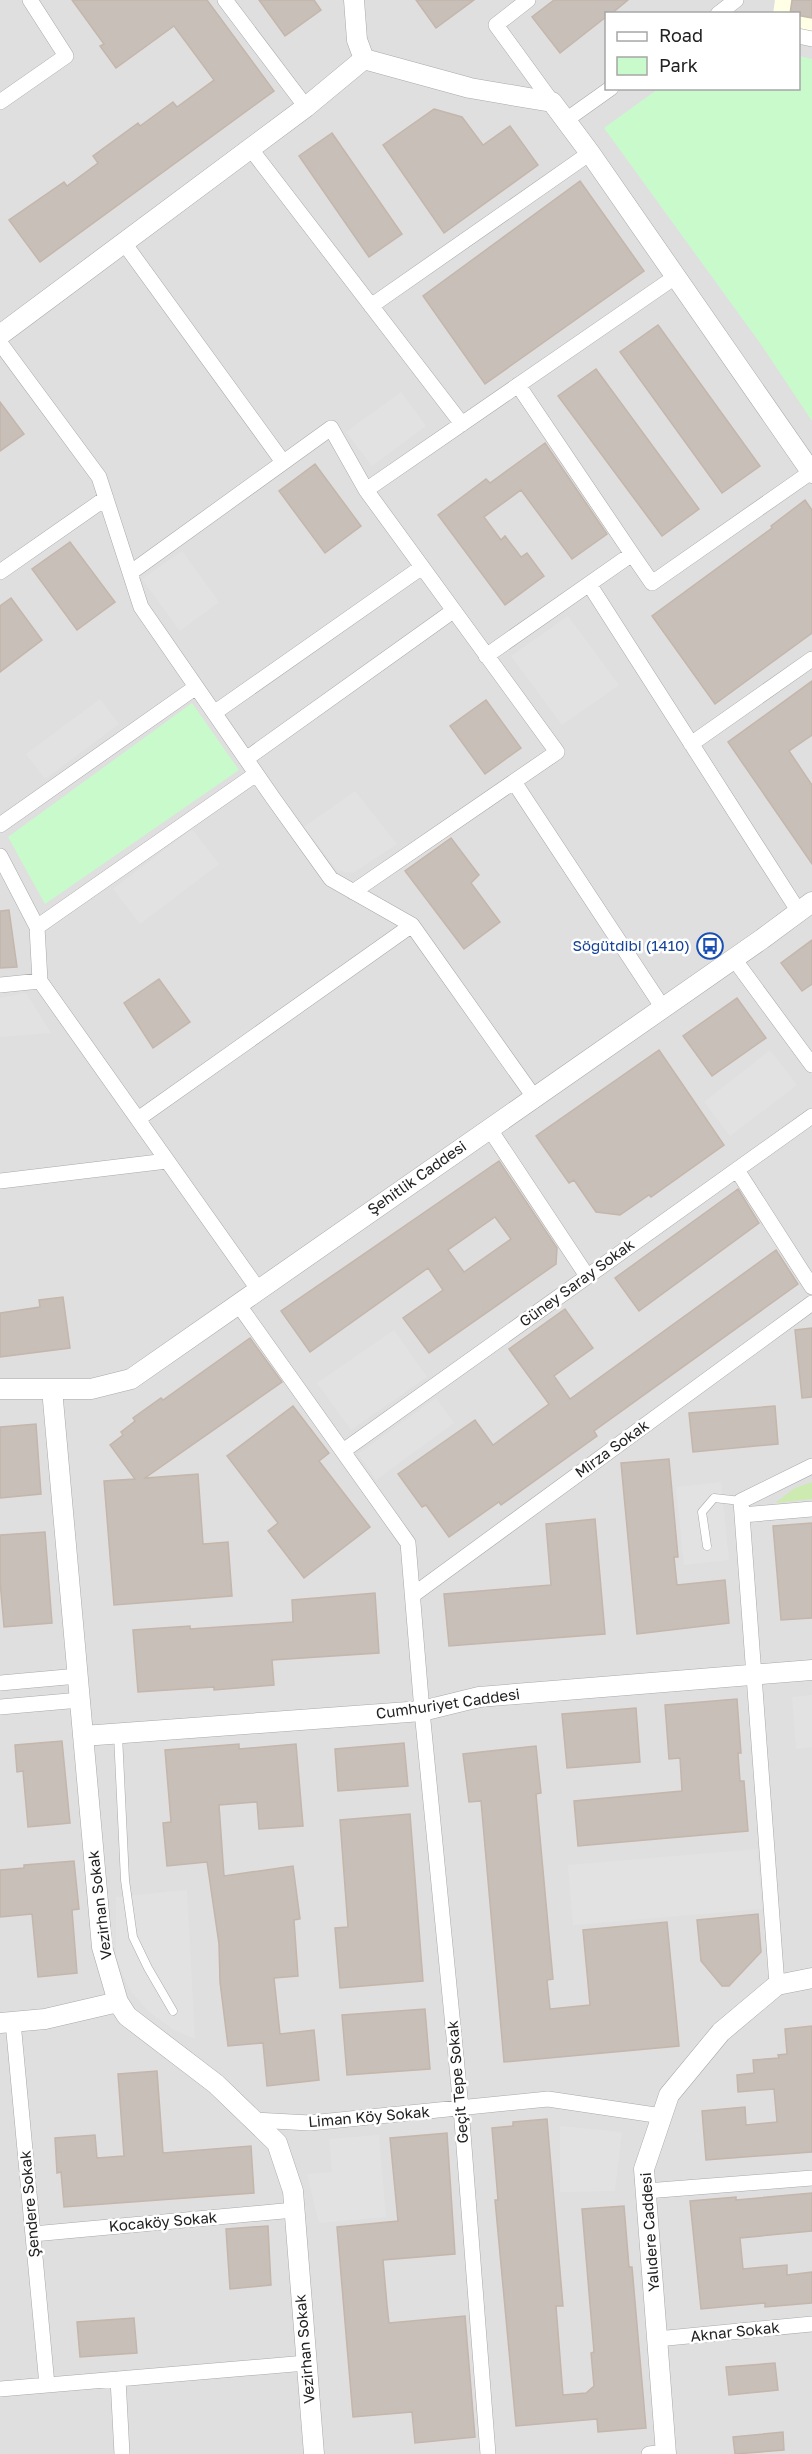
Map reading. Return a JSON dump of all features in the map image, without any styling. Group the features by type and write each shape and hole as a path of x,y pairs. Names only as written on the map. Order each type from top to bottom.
{"street":[{"path":"0,102 66,56 30,0"},
{"path":"225,0 306,107"},
{"path":"354,0 357,40 364,59"},
{"path":"518,385 652,582 811,472 590,153 496,25 528,0"},
{"path":"721,12 736,0"},
{"path":"0,335 306,107 364,59"},
{"path":"364,59 470,88 552,102"},
{"path":"566,120 608,90"},
{"path":"250,148 462,424"},
{"path":"371,306 590,153"},
{"path":"124,243 283,462"},
{"path":"366,490 675,277"},
{"path":"0,343 99,477 141,607 256,774 331,879 412,925 534,1097"},
{"path":"130,573 331,428 366,490 556,752 353,892"},
{"path":"0,572 106,498"},
{"path":"486,656 632,554"},
{"path":"214,713 422,567"},
{"path":"589,584 691,744 805,907"},
{"path":"246,759 453,611"},
{"path":"691,744 812,659"},
{"path":"0,825 196,687"},
{"path":"37,927 256,774"},
{"path":"514,782 663,1008"},
{"path":"0,856 37,927 40,981 258,1289"},
{"name":"Şehitlik Caddesi","path":"0,1389 91,1389 131,1379 734,959 805,907"},
{"path":"138,1119 412,925"},
{"path":"734,959 812,1065"},
{"path":"0,985 40,981"},
{"name":"Güney Saray Sokak","path":"343,1451 812,1116"},
{"path":"489,1128 587,1276"},
{"path":"0,1181 167,1161"},
{"path":"737,1170 812,1287"},
{"name":"Mirza Sokak","path":"412,1595 812,1303"},
{"name":"Geçit Tepe Sokak","path":"237,1304 408,1543 460,2108 488,2454"},
{"name":"Vezirhan Sokak","path":"52,1389 102,1947 118,2002 127,2016 216,2084 277,2143 293,2191 314,2454"},
{"path":"742,1508 812,1466"},
{"path":"742,1508 812,1509"},
{"path":"742,1508 752,1675 777,1984 812,1978"},
{"name":"Cumhuriyet Caddesi","path":"83,1736 422,1711 478,1697 812,1670"},
{"path":"0,1683 78,1676"},
{"path":"0,1707 80,1700"},
{"name":"Yalıdere Caddesi","path":"660,2453 657,2339 644,2169 669,2095 721,2032 777,1984"},
{"path":"7,2022 45,2019 118,2002"},
{"name":"Şendere Sokak","path":"7,2022 33,2234 47,2385"},
{"name":"Liman Köy Sokak","path":"254,2120 310,2123 548,2099 662,2116"},
{"path":"646,2191 812,2178"},
{"name":"Kocaköy Sokak","path":"33,2234 294,2210"},
{"name":"Aknar Sokak","path":"657,2339 812,2324"},
{"path":"0,2389 306,2363"},
{"path":"118,2379 122,2454"}],"lane":[{"path":"707,1546 702,1512 714,1498 742,1508"},
{"path":"118,1733 125,1880 133,1937 172,2011"}],"shaded area":[{"path":"0,0 812,0 812,2454 0,2454"},
{"path":"775,0 812,0 812,36 800,35 800,12 773,12"},
{"path":"401,392 426,426 372,466 346,432"},
{"path":"182,551 219,602 180,631 142,579"},
{"path":"568,616 619,685 562,725 511,656"},
{"path":"100,699 119,724 45,779 26,754"},
{"path":"355,791 397,844 353,873 338,871 304,827"},
{"path":"192,829 219,864 140,924 113,889"},
{"path":"26,993 51,1033 0,1037 0,998"},
{"path":"770,1050 797,1085 730,1136 704,1102"},
{"path":"394,1330 427,1377 351,1430 317,1383"},
{"path":"436,1398 454,1423 376,1480 358,1454"},
{"path":"721,1482 729,1560 684,1565 676,1487"},
{"path":"812,1695 812,1747 796,1749 792,1697"},
{"path":"757,1849 762,1909 573,1925 568,1865"},
{"path":"187,1890 195,2039 174,2030 148,2011 129,1989 116,1957 116,1897"},
{"path":"560,2126 622,2132 615,2191 560,2192"},
{"path":"379,2135 386,2217 319,2223 307,2174 332,2172 329,2139"}],"green space":[{"path":"800,56 812,59 812,421 760,343 604,128 657,90 800,90"},
{"path":"192,703 239,770 45,904 8,837"},
{"path":"812,1482 812,1499 775,1503 795,1488"}],"building":[{"path":"72,0 207,0 274,91 40,262 9,220 64,182 67,186 98,163 93,156 138,123 140,126 173,102 177,107 214,80 174,26 116,68 100,46 104,44"},
{"path":"259,0 314,0 321,10 285,36"},
{"path":"416,0 474,0 436,28"},
{"path":"554,0 628,0 613,12 605,12 605,18 560,53 532,17"},
{"path":"792,0 812,0 812,18 800,16 800,12 790,12"},
{"path":"434,109 462,117 483,145 510,126 538,165 444,233 383,145"},
{"path":"332,133 402,234 369,257 299,156"},
{"path":"580,181 644,271 485,384 423,296"},
{"path":"658,325 760,466 722,493 620,352"},
{"path":"596,369 699,509 662,536 558,396"},
{"path":"0,402 24,434 0,451"},
{"path":"545,443 607,534 572,559 521,490 484,517 501,540 505,536 521,557 527,553 544,576 505,605 438,515 486,479 490,483"},
{"path":"315,464 361,526 325,553 279,491"},
{"path":"805,500 812,510 812,633 715,704 652,616 772,528 771,526"},
{"path":"70,542 115,602 77,630 32,569"},
{"path":"11,598 42,640 0,672 0,606"},
{"path":"812,681 812,735 789,751 812,785 812,864 728,742"},
{"path":"486,700 521,748 485,774 450,726"},
{"path":"451,838 479,875 471,883 500,922 464,949 405,871"},
{"path":"9,910 17,967 0,968 0,911"},
{"path":"812,940 812,984 802,991 781,963"},
{"path":"159,979 190,1022 153,1048 124,1003"},
{"path":"737,998 766,1038 712,1076 683,1036"},
{"path":"659,1050 724,1145 651,1197 649,1195 620,1215 596,1212 574,1180 569,1183 536,1136"},
{"path":"499,1161 557,1248 556,1264 429,1353 403,1318 443,1290 428,1268 310,1352 281,1311","holes":["495,1217 511,1239 464,1272 448,1250"]},
{"path":"738,1189 759,1223 639,1311 615,1278"},
{"path":"776,1250 798,1284 594,1431 597,1436 501,1505 499,1502 449,1537 426,1505 422,1507 398,1474 475,1420 493,1445 549,1404 509,1349 565,1309 593,1348 554,1376 570,1399"},
{"path":"63,1297 70,1348 0,1357 0,1313 40,1307 39,1300"},
{"path":"812,1328 812,1397 802,1398 795,1330"},
{"path":"250,1338 282,1382 145,1478 198,1474 203,1544 228,1542 232,1596 114,1605 104,1481 135,1479 110,1445 135,1421 133,1418 161,1398 163,1400"},
{"path":"293,1406 329,1453 319,1461 370,1527 304,1578 268,1531 278,1523 227,1456"},
{"path":"775,1406 778,1444 693,1452 689,1413"},
{"path":"36,1424 41,1494 0,1498 0,1427"},
{"path":"669,1459 678,1557 674,1557 677,1585 725,1580 729,1623 637,1634 621,1463"},
{"path":"595,1519 605,1634 449,1646 444,1594 551,1585 546,1524"},
{"path":"812,1523 812,1618 781,1620 773,1526"},
{"path":"45,1532 52,1623 4,1627 0,1581 0,1535"},
{"path":"375,1593 379,1653 272,1660 274,1685 214,1690 214,1687 138,1692 133,1630 190,1626 190,1629 293,1622 292,1600"},
{"path":"737,1699 741,1753 738,1753 740,1781 744,1781 748,1831 578,1846 574,1801 682,1791 680,1758 669,1759 665,1705"},
{"path":"636,1708 640,1762 567,1768 562,1714"},
{"path":"62,1741 70,1823 28,1827 23,1771 17,1772 15,1745"},
{"path":"404,1743 408,1786 338,1791 335,1749"},
{"path":"239,1744 239,1749 296,1744 303,1826 259,1829 257,1802 219,1805 224,1876 293,1866 300,1919 294,1920 298,1976 274,1978 280,2034 314,2030 319,2080 267,2086 263,2043 228,2046 220,1982 219,1944 207,1862 167,1866 163,1823 171,1822 165,1750"},
{"path":"536,1746 541,1793 536,1794 553,1979 547,1980 550,2009 590,2005 583,1930 667,1922 679,2046 504,2062 481,1801 469,1802 463,1754"},
{"path":"410,1814 423,1981 340,1988 335,1928 348,1927 340,1820"},
{"path":"74,1861 79,1909 72,1910 77,1973 38,1977 32,1914 0,1917 0,1870 24,1868 24,1865"},
{"path":"758,1914 761,1952 729,1986 722,1986 701,1961 697,1920"},
{"path":"425,2009 430,2069 347,2075 342,2015"},
{"path":"812,2026 812,2152 706,2160 702,2111 745,2107 746,2125 777,2122 774,2089 738,2092 737,2075 754,2073 753,2060 779,2058 778,2055 787,2054 785,2029"},
{"path":"157,2071 163,2153 251,2146 254,2193 64,2207 61,2172 57,2173 55,2138 95,2135 97,2158 124,2156 118,2074"},
{"path":"547,2119 563,2306 556,2306 563,2395 586,2393 594,2386 591,2353 594,2352 582,2209 624,2206 629,2267 632,2267 646,2428 598,2432 597,2419 516,2426 495,2200 498,2200 492,2128 513,2126 513,2122"},
{"path":"447,2133 455,2254 383,2260 387,2305 389,2323 465,2316 475,2437 415,2443 412,2412 353,2417 337,2227 398,2221 390,2138"},
{"path":"812,2193 812,2231 740,2238 743,2269 787,2265 787,2275 812,2272 812,2303 765,2307 765,2303 701,2309 690,2201 736,2197 736,2200"},
{"path":"268,2226 271,2285 230,2289 226,2229"},
{"path":"134,2318 137,2353 80,2357 77,2322"},
{"path":"775,2363 778,2390 729,2395 726,2367"},
{"path":"783,2432 784,2450 735,2454 733,2437"}],"place":[{"name":"Söğütdibi (1410)","path":"710,946"}]}
